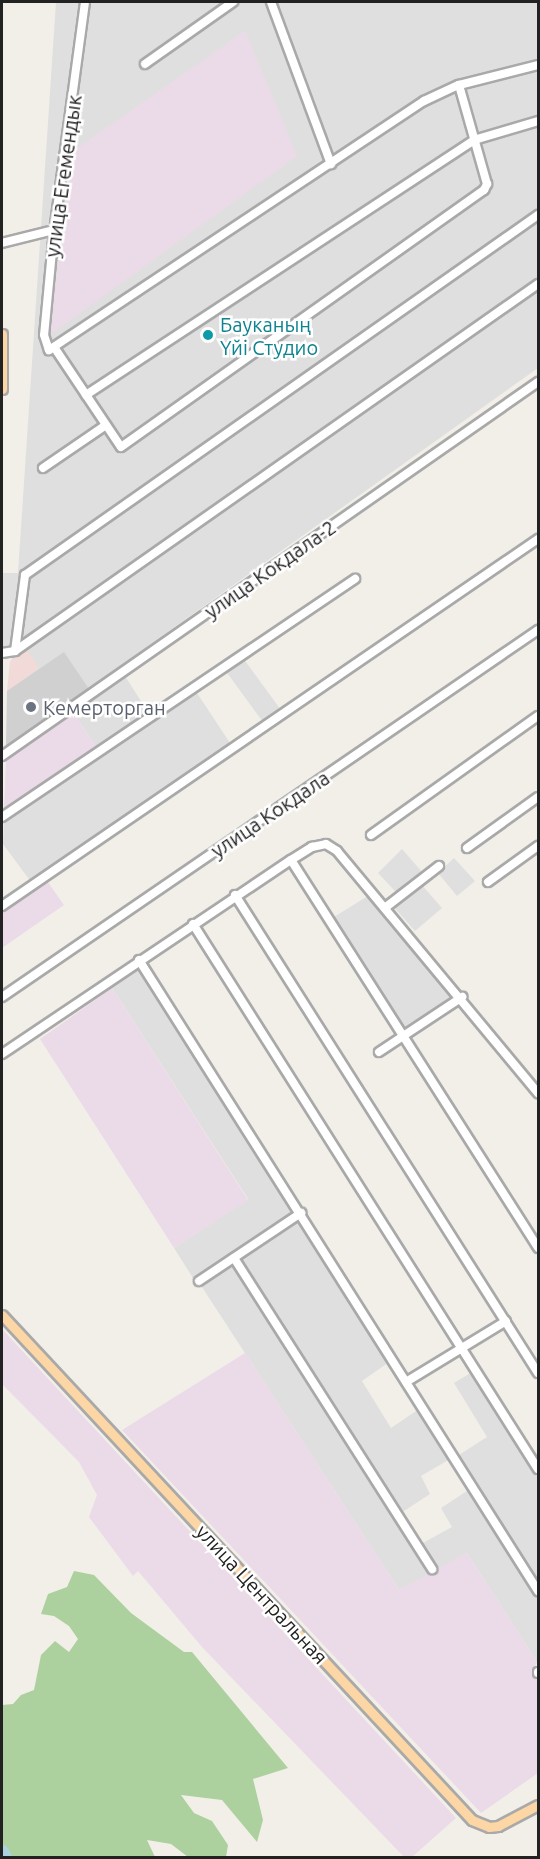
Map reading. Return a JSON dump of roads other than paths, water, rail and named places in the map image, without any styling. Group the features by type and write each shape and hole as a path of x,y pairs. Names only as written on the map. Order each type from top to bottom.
{"main road":[{"path":"2,334 2,388"},
{"name":"улица Центральная","path":"2,1315 472,1820 489,1827 498,1826 538,1805"}],"street":[{"name":"улица Егемендык","path":"51,349 44,335 54,230 85,2"},
{"path":"145,64 233,2"},
{"path":"271,2 331,164"},
{"path":"459,86 487,184 484,190 120,447 86,395 51,349 424,101 459,86 538,65"},
{"path":"86,395 474,140 538,121"},
{"path":"15,651 25,575 538,215"},
{"path":"2,243 54,230"},
{"path":"2,653 15,651 538,284"},
{"name":"улица Кокдала-2","path":"2,756 538,382"},
{"path":"43,468 106,425"},
{"path":"2,906 538,539"},
{"path":"2,817 355,579"},
{"name":"улица Кокдала","path":"2,997 538,630"},
{"path":"371,835 538,716"},
{"path":"467,848 538,797"},
{"path":"2,1054 235,895 312,847 326,844 337,851 386,907 462,997 538,1093"},
{"path":"488,882 538,846"},
{"path":"291,860 538,1248"},
{"path":"386,907 439,866"},
{"path":"235,895 538,1373"},
{"path":"193,924 538,1469"},
{"path":"140,960 538,1591"},
{"path":"379,1052 462,997"},
{"path":"199,1281 301,1213"},
{"path":"234,1258 432,1569"},
{"path":"406,1382 506,1321"}],"waterway":[{"path":"2,1852 5,1858"}],"place":[{"name":"Бауканың Үйі Студио","path":"208,335"},
{"name":"Кемерторган","path":"31,707"}]}
